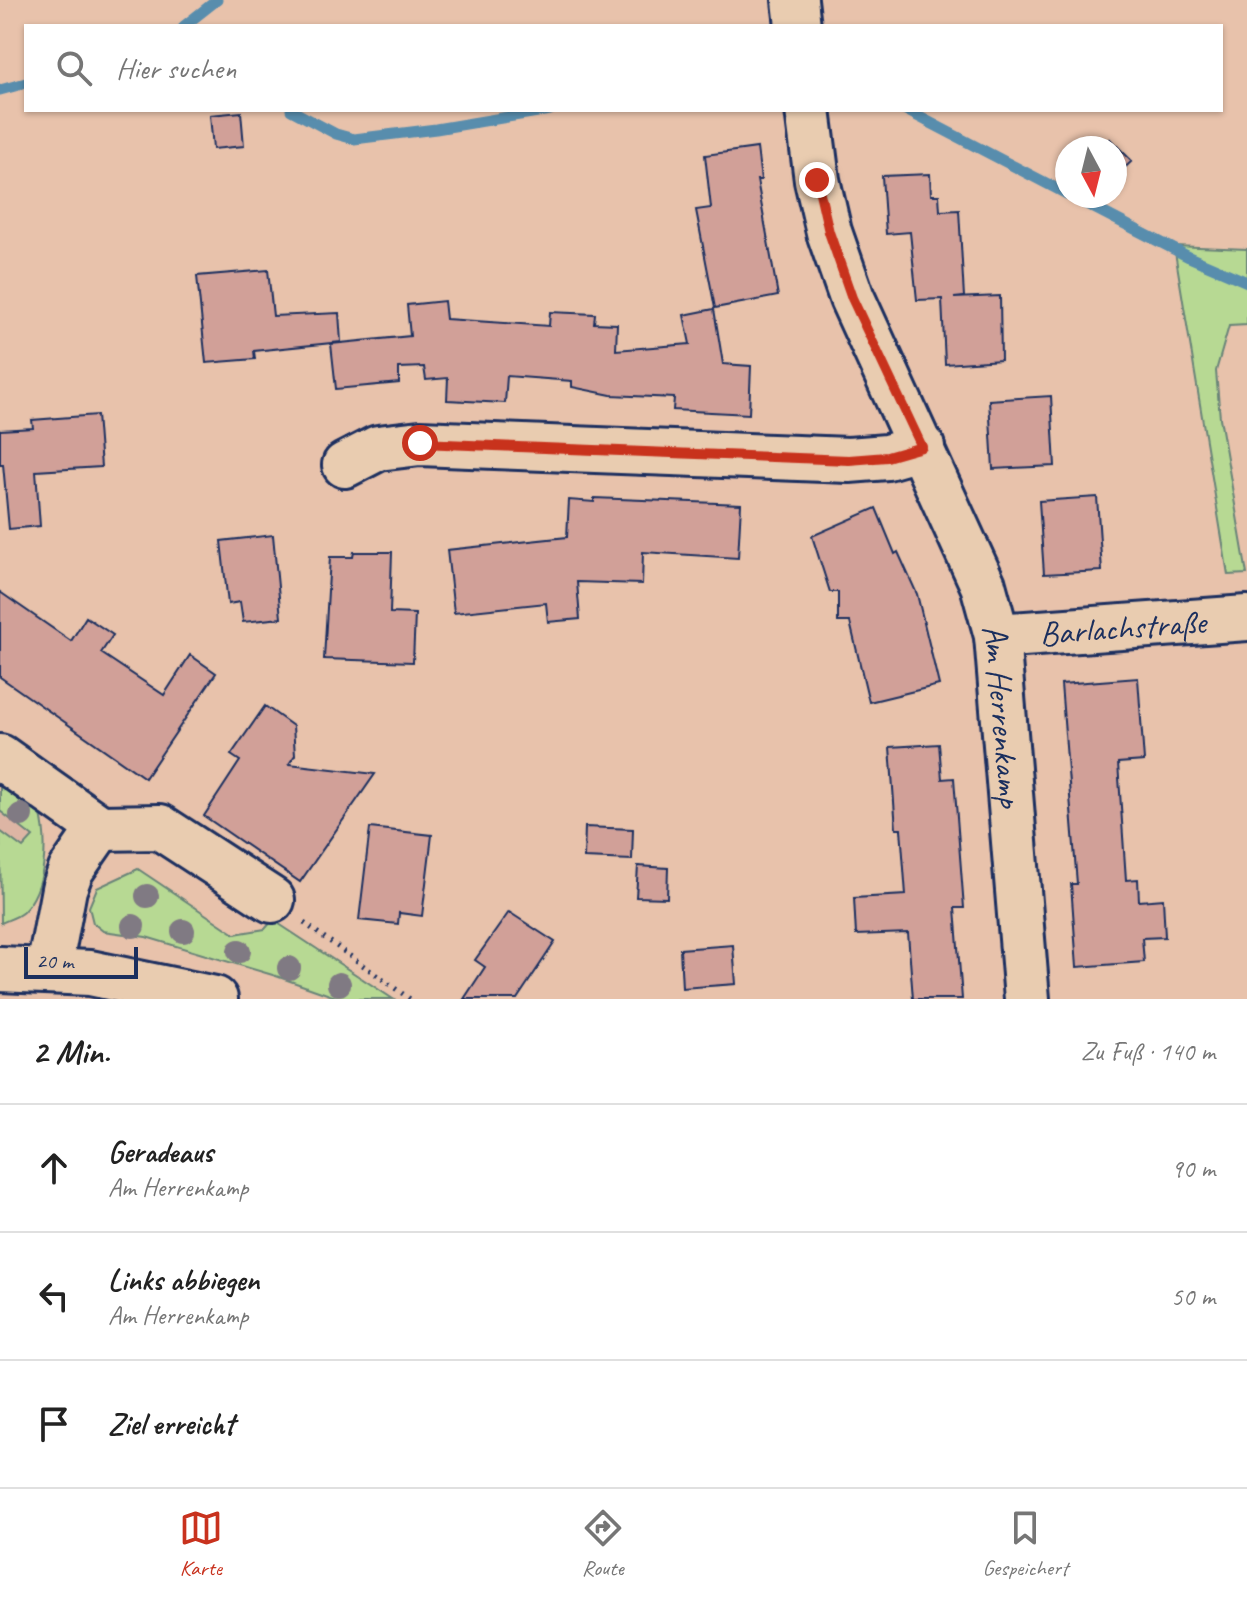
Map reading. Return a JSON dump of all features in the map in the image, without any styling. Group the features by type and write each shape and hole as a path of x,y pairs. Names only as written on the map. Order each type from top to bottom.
{"street":[{"path":"795,0 798,24"},
{"name":"Am Herrenkamp","path":"808,112 817,180 829,232 852,298 983,585 997,636 1027,999"},
{"path":"345,465 378,448 420,443 849,460 887,457 922,447"},
{"name":"Barlachstraße","path":"997,636 1247,618"},
{"path":"0,757 100,828 160,827 272,900"},
{"path":"49,969 64,889 71,870 100,828"},
{"path":"0,969 49,969 124,989 215,999"}],"path":[{"path":"272,900 410,999"}],"shaded area":[{"path":"0,811 33,837 23,848 0,831"}],"green space":[{"path":"1174,246 1247,249 1247,325 1229,326 1216,371 1220,418 1247,574 1228,575"},
{"path":"0,781 40,810 44,836 44,864 37,890 21,914 1,923 0,831 23,848 33,837 0,811"},
{"path":"138,869 235,934 265,929 273,920 393,999 341,999 146,937 103,931 93,923 89,907 97,888"}],"building":[{"path":"241,112 244,146 213,149 210,115"},
{"path":"757,148 761,180 757,180 778,296 715,308 696,210 711,208 705,155"},
{"path":"930,174 931,195 939,195 940,211 959,210 964,297 954,298 1000,296 1001,360 945,364 942,299 917,300 910,232 886,234 882,176"},
{"path":"268,270 273,316 339,313 341,342 254,351 255,359 206,363 197,276"},
{"path":"444,301 446,319 549,326 550,312 595,314 594,323 617,324 616,350 690,344 684,315 714,309 723,364 751,366 749,414 673,410 674,398 611,395 572,387 572,381 507,376 505,403 447,400 448,378 426,380 424,367 399,368 399,383 336,389 331,344 410,336 407,305"},
{"path":"1051,396 1055,466 993,469 989,400"},
{"path":"97,415 101,467 36,471 40,526 9,529 3,464 0,464 0,430 33,428 32,420"},
{"path":"1097,497 1102,571 1044,574 1039,501"},
{"path":"594,498 741,504 738,558 643,552 642,584 577,582 580,619 548,622 546,603 454,613 447,550 567,537 569,500 594,502"},
{"path":"876,508 895,554 898,552 917,594 939,685 869,702 850,622 838,622 838,592 830,592 812,536"},
{"path":"273,535 281,618 243,622 240,602 228,604 221,541"},
{"path":"354,552 392,552 390,613 415,614 413,662 324,659 330,557 353,557"},
{"path":"0,592 71,641 86,617 113,635 101,653 164,695 190,655 216,673 145,778 0,677"},
{"path":"1138,678 1144,761 1118,763 1126,880 1138,879 1139,901 1163,899 1165,937 1142,938 1144,962 1077,967 1071,884 1077,884 1061,684"},
{"path":"265,706 293,726 295,755 289,764 375,774 300,882 204,816 240,761 231,755"},
{"path":"939,744 942,779 954,778 964,908 955,908 962,999 913,999 908,933 856,935 854,898 906,895 901,829 896,829 890,747"},
{"path":"585,827 633,829 632,860 584,858"},
{"path":"370,828 432,835 422,916 399,913 398,924 359,920"},
{"path":"638,866 668,868 667,898 636,897"},
{"path":"509,912 555,942 517,999 464,999 485,967 475,960"},
{"path":"733,945 736,984 682,988 680,949"}],"waterway":[{"path":"187,24 217,0"},
{"path":"0,90 24,84"},
{"path":"295,112 336,134 354,139 538,112"},
{"path":"910,112 1055,188"},
{"path":"1094,208 1189,257 1247,282"}],"route":[{"path":"420,443 849,460 887,457 922,447 852,298 829,232 817,180"}]}
